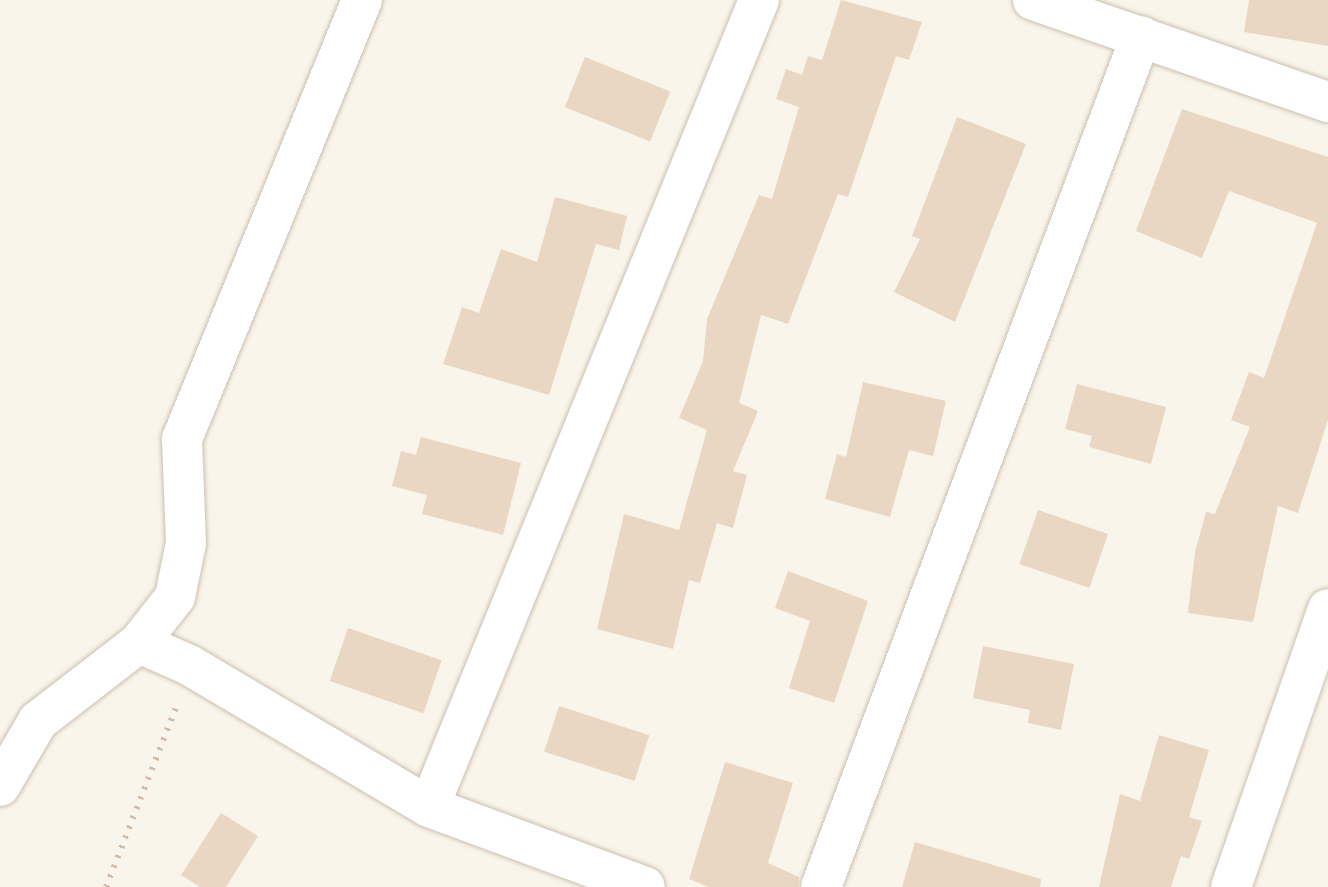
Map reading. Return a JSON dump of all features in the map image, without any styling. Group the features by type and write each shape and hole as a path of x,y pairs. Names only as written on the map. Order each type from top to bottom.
{"street":[{"path":"0,786 38,721 139,643 175,596 182,561 182,439 362,0"},
{"path":"429,807 759,0"},
{"path":"1034,0 1328,102"},
{"path":"821,887 1140,36"},
{"path":"1231,887 1328,609"},
{"path":"139,643 190,664 429,807 645,887"}],"path":[{"path":"106,887 190,664"}],"building":[{"path":"841,0 922,22 909,60 896,56 848,197 838,194 788,324 761,315 739,403 758,411 733,471 747,475 733,528 717,523 700,583 689,580 673,649 597,629 624,514 679,530 707,430 679,418 703,361 707,319 759,195 772,199 799,107 776,99 786,69 802,75 808,56 822,60"},
{"path":"1249,0 1328,0 1328,46 1244,32"},
{"path":"585,57 670,91 650,142 565,107"},
{"path":"1182,109 1328,157 1328,420 1298,513 1278,506 1253,622 1188,613 1195,552 1206,512 1215,514 1250,427 1231,420 1249,372 1264,378 1317,223 1229,191 1202,258 1136,231"},
{"path":"957,117 1026,144 955,322 894,292 920,239 912,236"},
{"path":"555,197 627,216 619,250 596,244 549,395 443,364 462,307 479,313 501,249 537,262"},
{"path":"863,382 946,401 933,456 909,450 890,517 825,499 837,454 846,457"},
{"path":"1077,384 1166,407 1151,464 1089,447 1092,436 1065,429"},
{"path":"421,437 521,463 503,535 422,514 427,495 392,486 401,451 416,455"},
{"path":"1038,510 1108,534 1089,588 1019,564"},
{"path":"788,571 868,601 834,703 789,688 810,621 775,608"},
{"path":"348,628 442,660 423,713 330,681"},
{"path":"983,646 1074,664 1061,730 1028,723 1030,710 973,698"},
{"path":"559,706 649,735 635,781 544,752"},
{"path":"1159,735 1209,750 1189,817 1202,821 1189,859 1181,856 1171,887 1099,887 1120,794 1140,801"},
{"path":"725,762 793,783 768,863 799,877 798,887 709,887 689,879"},
{"path":"221,813 258,836 226,887 200,887 181,875"},
{"path":"915,842 1041,879 1040,887 902,887"}]}
